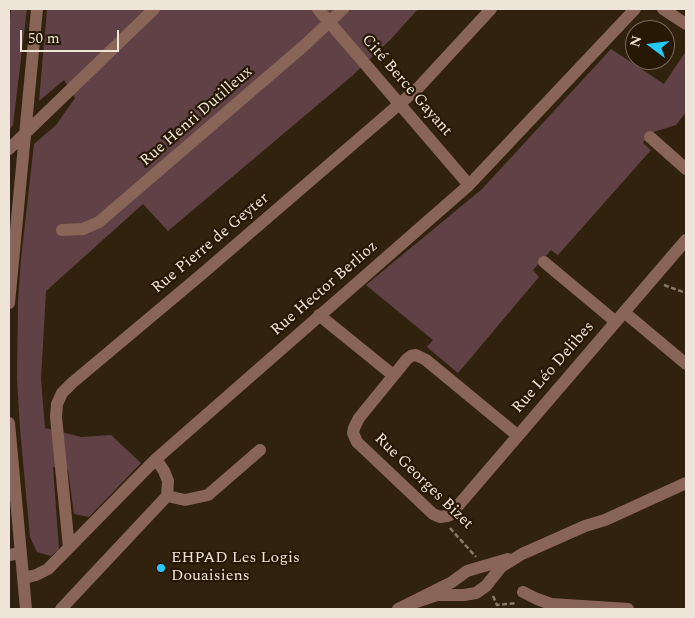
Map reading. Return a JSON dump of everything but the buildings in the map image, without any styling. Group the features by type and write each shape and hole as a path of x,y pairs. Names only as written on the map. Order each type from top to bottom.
{"street":[{"path":"9,303 37,9"},
{"path":"9,149 154,9"},
{"name":"Cité Berce Gayant","path":"318,9 469,185"},
{"name":"Rue Henri Dutilleux","path":"62,230 83,229 100,222 306,44 343,9"},
{"name":"Rue Pierre de Geyter","path":"69,548 56,418 57,404 62,393 427,79 490,9"},
{"name":"Rue Hector Berlioz","path":"24,578 36,576 44,571 156,459 469,185 635,9"},
{"path":"663,9 686,24"},
{"path":"650,137 686,169"},
{"name":"Rue Léo Delibes","path":"440,517 450,515 686,240"},
{"name":"Rue Léo Delibes","path":"544,262 620,317"},
{"path":"319,315 393,375"},
{"path":"620,317 686,364"},
{"name":"Rue Léo Delibes","path":"393,375 407,359 416,355 426,360 517,436"},
{"name":"Rue Georges Bizet","path":"393,375 359,418 353,433 357,442 433,514 440,517"},
{"path":"9,423 20,540 15,554 24,578 26,609"},
{"path":"167,496 185,500 208,495 260,450"},
{"path":"60,609 167,496 168,480 156,459"},
{"path":"398,609 452,582 467,570 522,554 686,484"},
{"path":"9,523 20,540"},
{"path":"413,602 437,595 476,593 486,586 501,567 522,554"},
{"path":"523,592 551,604 628,609"}],"path":[{"path":"652,280 686,293"},
{"name":"Rue Georges Bizet","path":"440,517 477,558"}],"shaded area":[{"path":"11,9 27,9 13,125 9,130 9,30"},
{"path":"47,9 418,9 391,39 352,76 168,231 143,204 46,291 41,379 45,428 81,437 111,435 141,463 89,517 74,514 68,470 53,467 59,549 51,556 37,552 30,537 17,378 18,301 21,259 34,144 56,125 75,98 64,80 39,101"},
{"path":"611,49 625,58 625,70 643,70 664,84 686,51 686,112 676,125 650,133 643,143 651,150 558,255 551,250 533,270 539,277 458,373 427,347 433,340 366,285 482,189"}],"place":[{"name":"EHPAD Les Logis Douaisiens","path":"161,568"}]}
